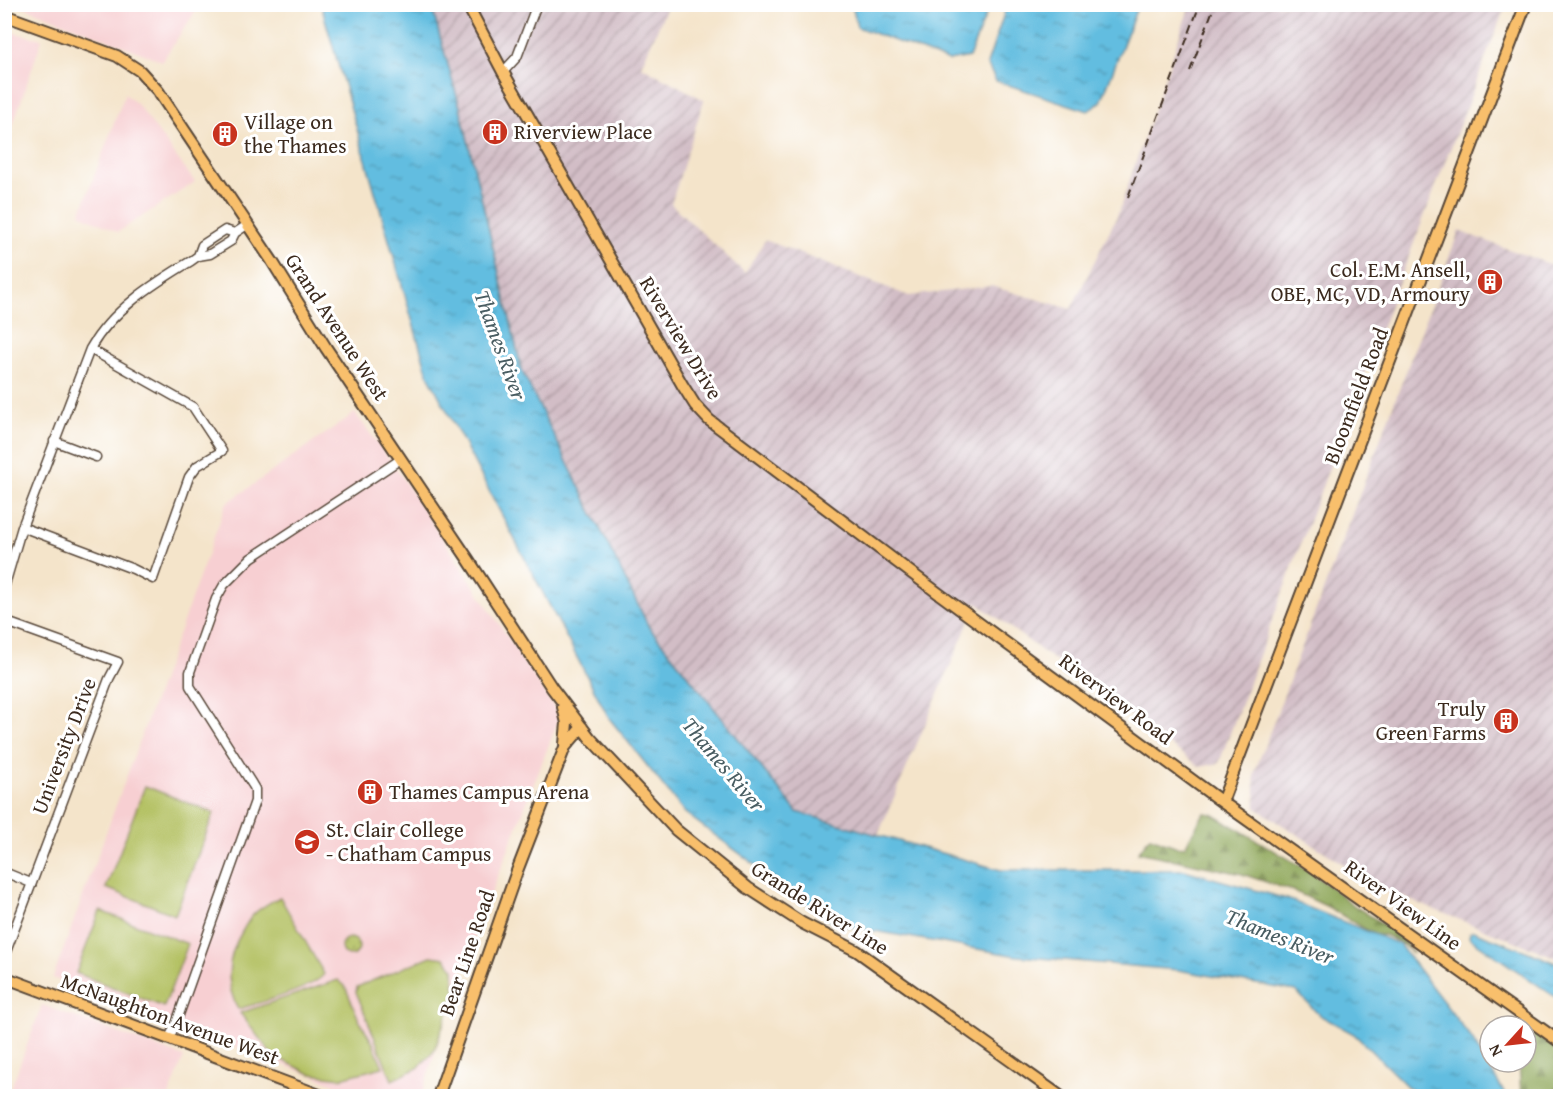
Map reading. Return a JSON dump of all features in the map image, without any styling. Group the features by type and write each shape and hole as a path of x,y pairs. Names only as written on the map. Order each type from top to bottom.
{"main road":[{"name":"Riverview Drive","path":"467,4 503,72 695,405 725,433 986,628"},
{"name":"Bloomfield Road","path":"1222,802 1526,4"},
{"name":"Grand Avenue West","path":"4,15 117,56 140,71 158,92 558,696 582,727"},
{"name":"Riverview Road","path":"986,628 1222,802"},
{"path":"558,696 567,716 565,747"},
{"name":"Bear Line Road","path":"438,1096 517,871 565,747 582,727"},
{"name":"Grande River Line","path":"582,727 676,830 748,888 802,923 857,951 1060,1096"},
{"name":"River View Line","path":"1222,802 1560,1042"},
{"name":"McNaughton Avenue West","path":"4,977 322,1096"}],"street":[{"path":"503,72 517,57 537,4"},
{"path":"4,588 22,526 90,349 98,334 124,308 198,256 202,245 225,230 235,233 247,225"},
{"path":"22,526 153,579 189,477 197,466 222,451 193,407 90,349"},
{"path":"54,441 96,456"},
{"path":"169,1038 255,801 255,789 190,686 190,672 216,599 224,585 250,559 401,459"},
{"name":"University Drive","path":"4,621 117,662 4,957"},
{"path":"4,872 31,883"}],"shaded area":[{"path":"200,4 162,61 19,5"},
{"path":"431,5 668,5 641,66 704,100 671,204 745,273 765,240 909,296 991,286 1071,309 1118,214 1190,5 1506,5 1393,297 1219,763 1200,767 977,603 878,835 797,812 649,627 522,371 460,107"},
{"path":"4,31 42,39 5,148"},
{"path":"125,94 138,105 195,182 118,232 80,214"},
{"path":"1459,231 1560,268 1560,959 1384,890 1256,808 1254,774"},
{"name":"St. Clair College - Chatham Campus","path":"355,413 398,471 560,716 462,969 421,1096 366,1096 53,978 226,504"},
{"path":"42,1005 184,1057 169,1096 8,1096"}],"green space":[{"path":"145,786 214,813 175,915 106,888"},
{"path":"1204,813 1212,814 1311,872 1356,907 1396,932 1414,954 1401,943 1385,935 1375,935 1328,907 1296,892 1242,874 1138,852 1150,837 1178,847 1185,846"},
{"path":"280,897 324,974 310,985 298,990 238,1009 229,979 234,950 246,924 256,912"},
{"path":"100,911 188,944 164,1007 76,973"},
{"path":"350,938 356,941 359,947 356,953 350,956 344,953 341,947 344,941"},
{"path":"431,956 445,958 454,969 455,993 434,1051 418,1068 392,1080 356,992 357,987"},
{"path":"338,980 345,986 383,1067 341,1078 311,1074 272,1055 240,1013"},
{"path":"1538,1035 1560,1051 1560,1096 1521,1096 1520,1074 1538,1074"}],"water":[{"path":"852,4 990,5 969,57 949,61 857,27"},
{"name":"Thames River","path":"321,5 431,5 460,107 522,371 649,627 797,812 1001,870 1184,870 1287,899 1399,944 1472,1039 1478,1049 1478,1074 1493,1074 1506,1096 1417,1096 1354,1034 1319,1015 1296,991 1178,970 1017,956 835,924 685,813 609,718 428,375"},
{"path":"1007,5 1138,5 1101,102 1088,111 996,81 987,64"},
{"path":"1473,931 1560,964 1560,1000 1472,940 1469,937"}],"railway":[{"path":"1128,197 1200,4"},
{"path":"1190,71 1215,4"}],"place":[{"name":"Riverview Place","path":"495,132"},
{"name":"Village on the Thames","path":"225,134"},
{"name":"Col. E.M. Ansell, OBE, MC, VD, Armoury","path":"1490,282"},
{"name":"Truly Green Farms","path":"1506,721"},
{"name":"Thames Campus Arena","path":"370,792"},
{"name":"St. Clair College - Chatham Campus","path":"307,842"}]}
